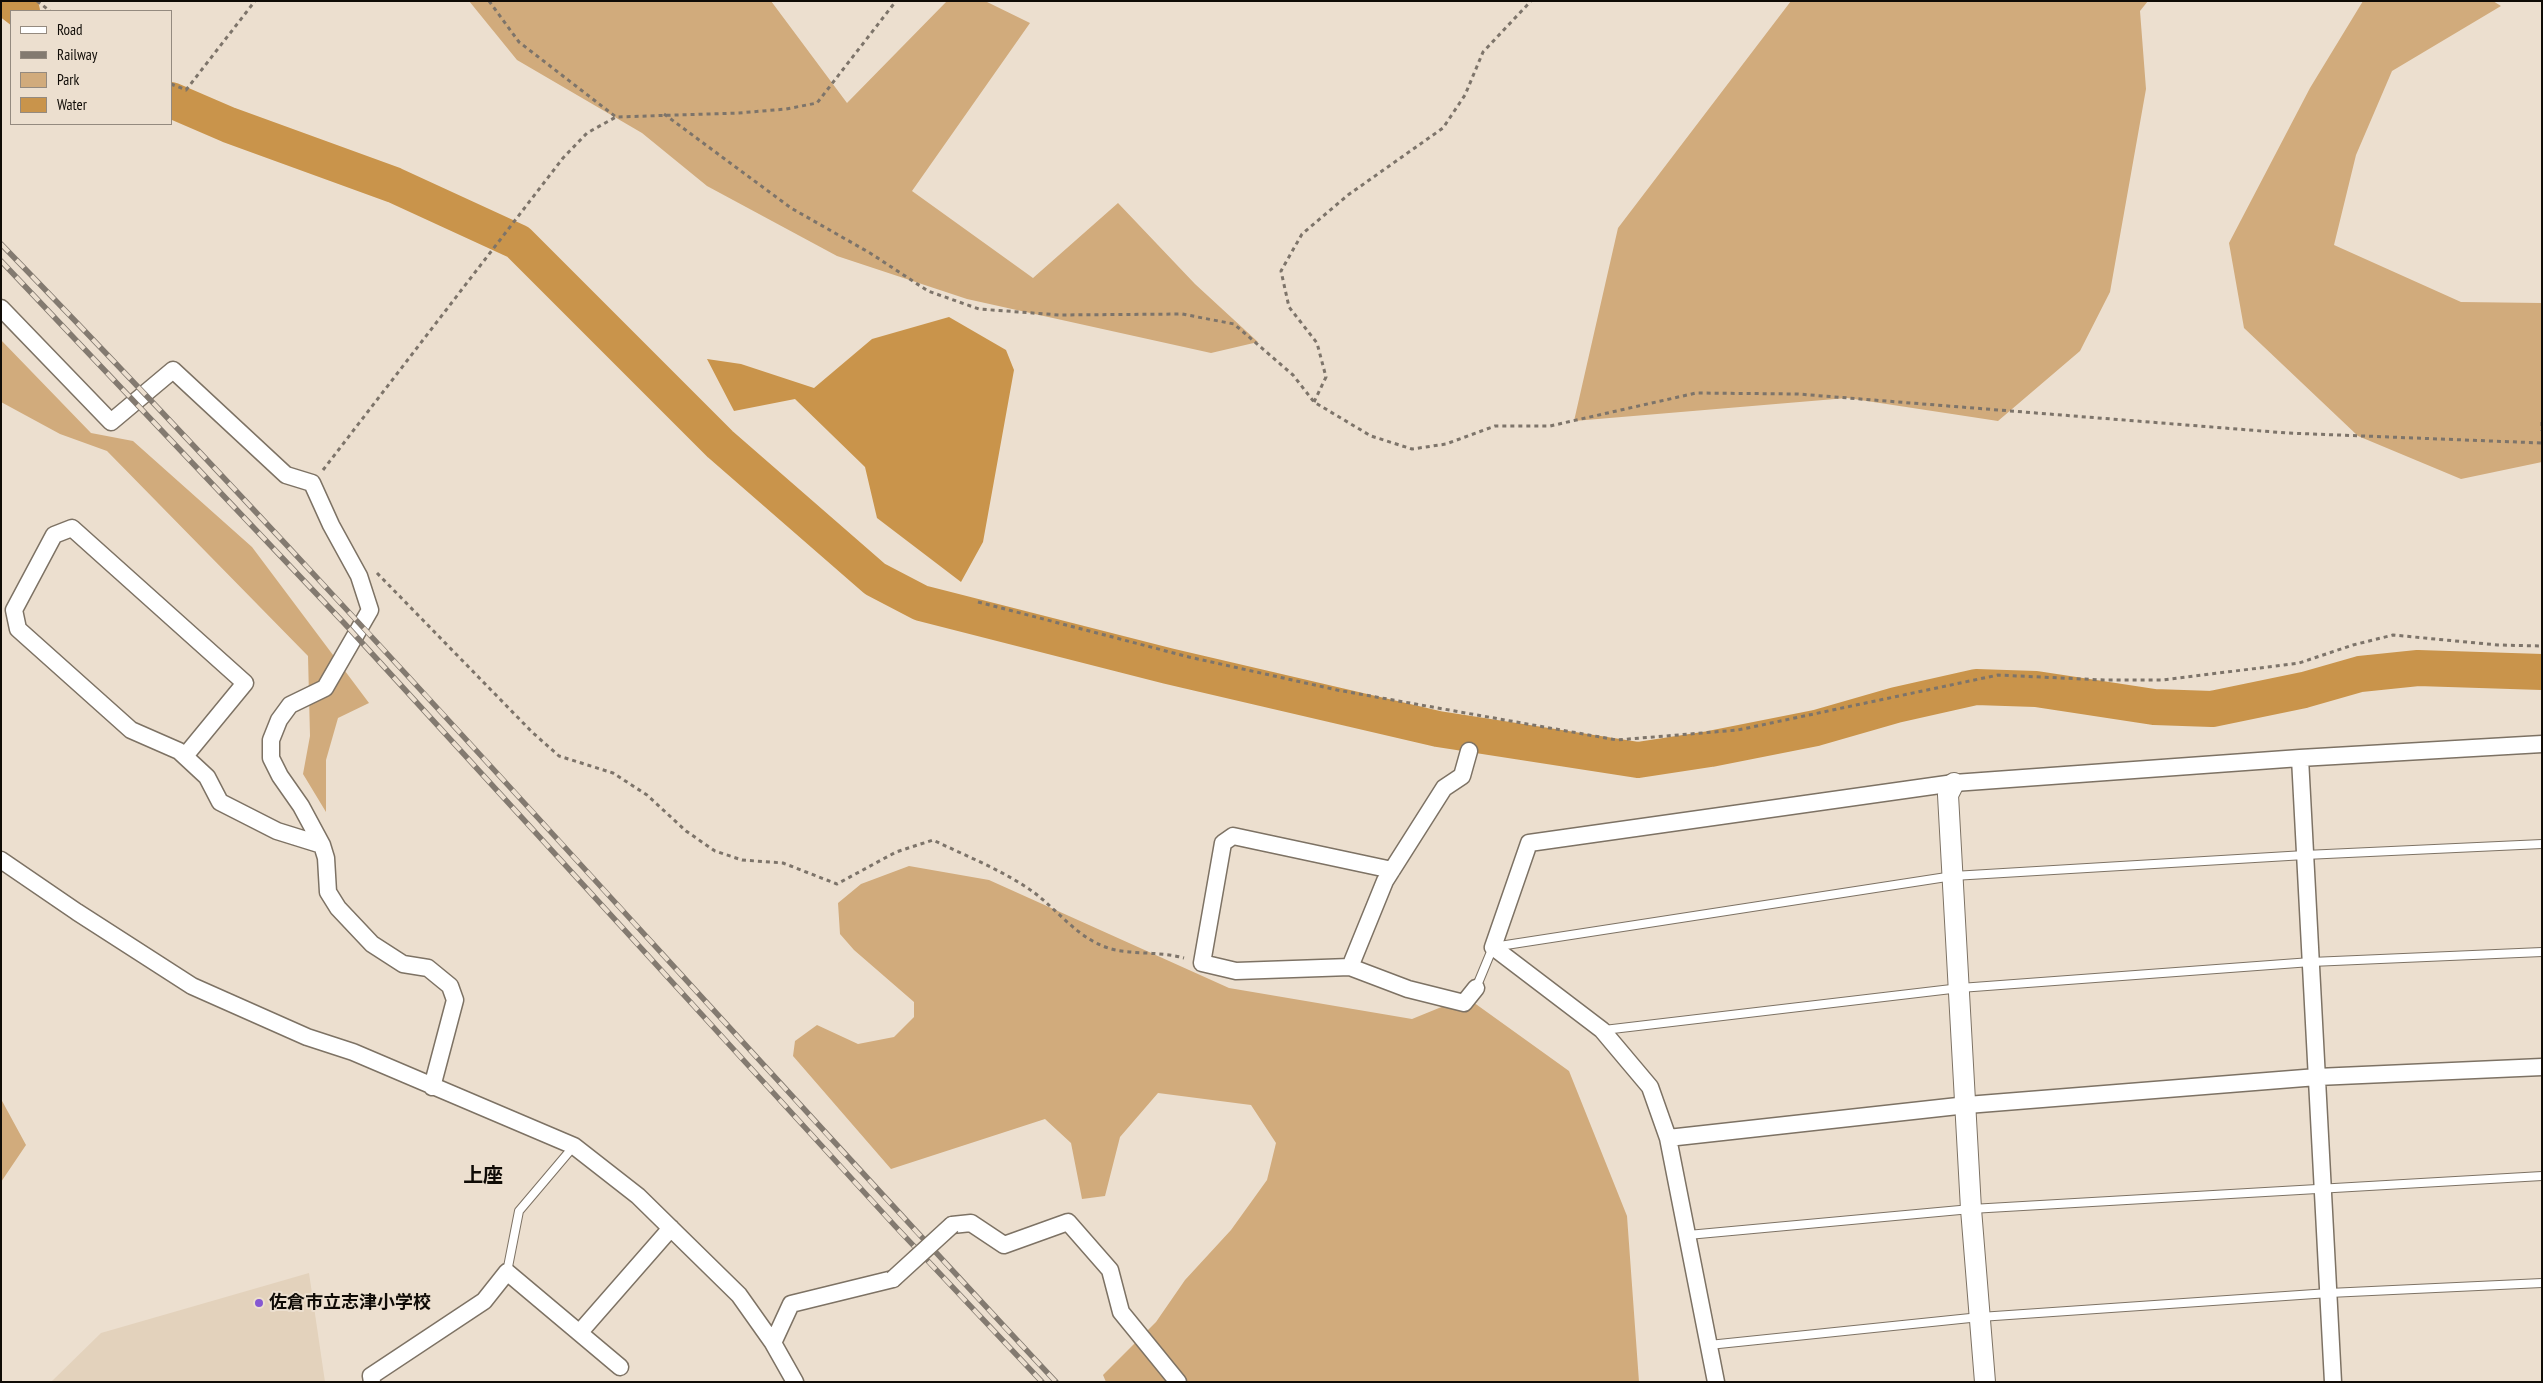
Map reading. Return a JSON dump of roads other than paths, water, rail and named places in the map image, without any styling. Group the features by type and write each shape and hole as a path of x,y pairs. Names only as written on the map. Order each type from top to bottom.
{"street":[{"path":"1,308 111,422 173,370 286,475 312,483 331,525 359,576 370,610 325,688 290,705 279,720 272,740 272,758 280,776 301,806 322,845 326,858 328,892 338,908 372,944 403,964 428,968 450,986 455,1000 432,1087"},
{"path":"185,756 245,684 72,528 54,535 14,610 18,630 131,730 179,751 185,756 207,776 220,802 277,832 322,845"},
{"path":"1716,1382 1668,1138 1650,1087 1602,1030 1493,947 1529,842 1954,784 2300,758 2542,744"},
{"path":"1350,967 1385,881 1444,788 1462,776 1468,751"},
{"path":"2300,758 2334,1382"},
{"path":"1954,784 1948,795 1967,1105 1971,1209 1985,1382"},
{"path":"1392,870 1232,836 1223,843 1202,963 1236,971 1350,967 1408,989 1464,1003 1476,988"},
{"path":"1,860 77,912 192,986 307,1037 353,1052 574,1146 638,1196 739,1295 773,1343 795,1382"},
{"path":"1668,1138 1967,1105 2317,1077 2542,1067"},
{"path":"773,1343 791,1304 893,1279 952,1225 971,1223 1004,1245 1068,1222 1110,1270 1122,1312 1178,1382"},
{"path":"580,1332 671,1228"},
{"path":"372,1382 371,1376 484,1301 507,1272 620,1367"}],"lane":[{"path":"1476,988 1493,947 1953,876 2306,854 2542,844"},
{"path":"1602,1030 1960,988 2311,962 2542,952"},
{"path":"507,1272 519,1211 574,1146"},
{"path":"1688,1235 1971,1209 2542,1176"},
{"path":"1709,1345 1980,1317 2329,1293 2542,1283"}],"water":[{"path":"949,317 1006,350 1014,370 983,542 961,582 877,518 865,467 795,399 734,411 707,359 741,364 814,388 872,339"}],"waterway":[{"path":"9,1 21,10"},
{"path":"172,100 229,125 394,185 518,242 720,444 875,579 921,603 1168,666 1438,729 1638,760 1710,749 1816,728 1896,705 1976,687 2036,689 2154,707 2212,709 2304,690 2360,674 2418,668 2542,672"}],"railway":[{"path":"1,244 400,667 1056,1382"},
{"path":"1,261 344,623 895,1226 1042,1382"}],"place":[{"name":"佐倉市立志津小学校","path":"259,1303"}],"district":[{"name":"上座","path":"483,1176"}]}
